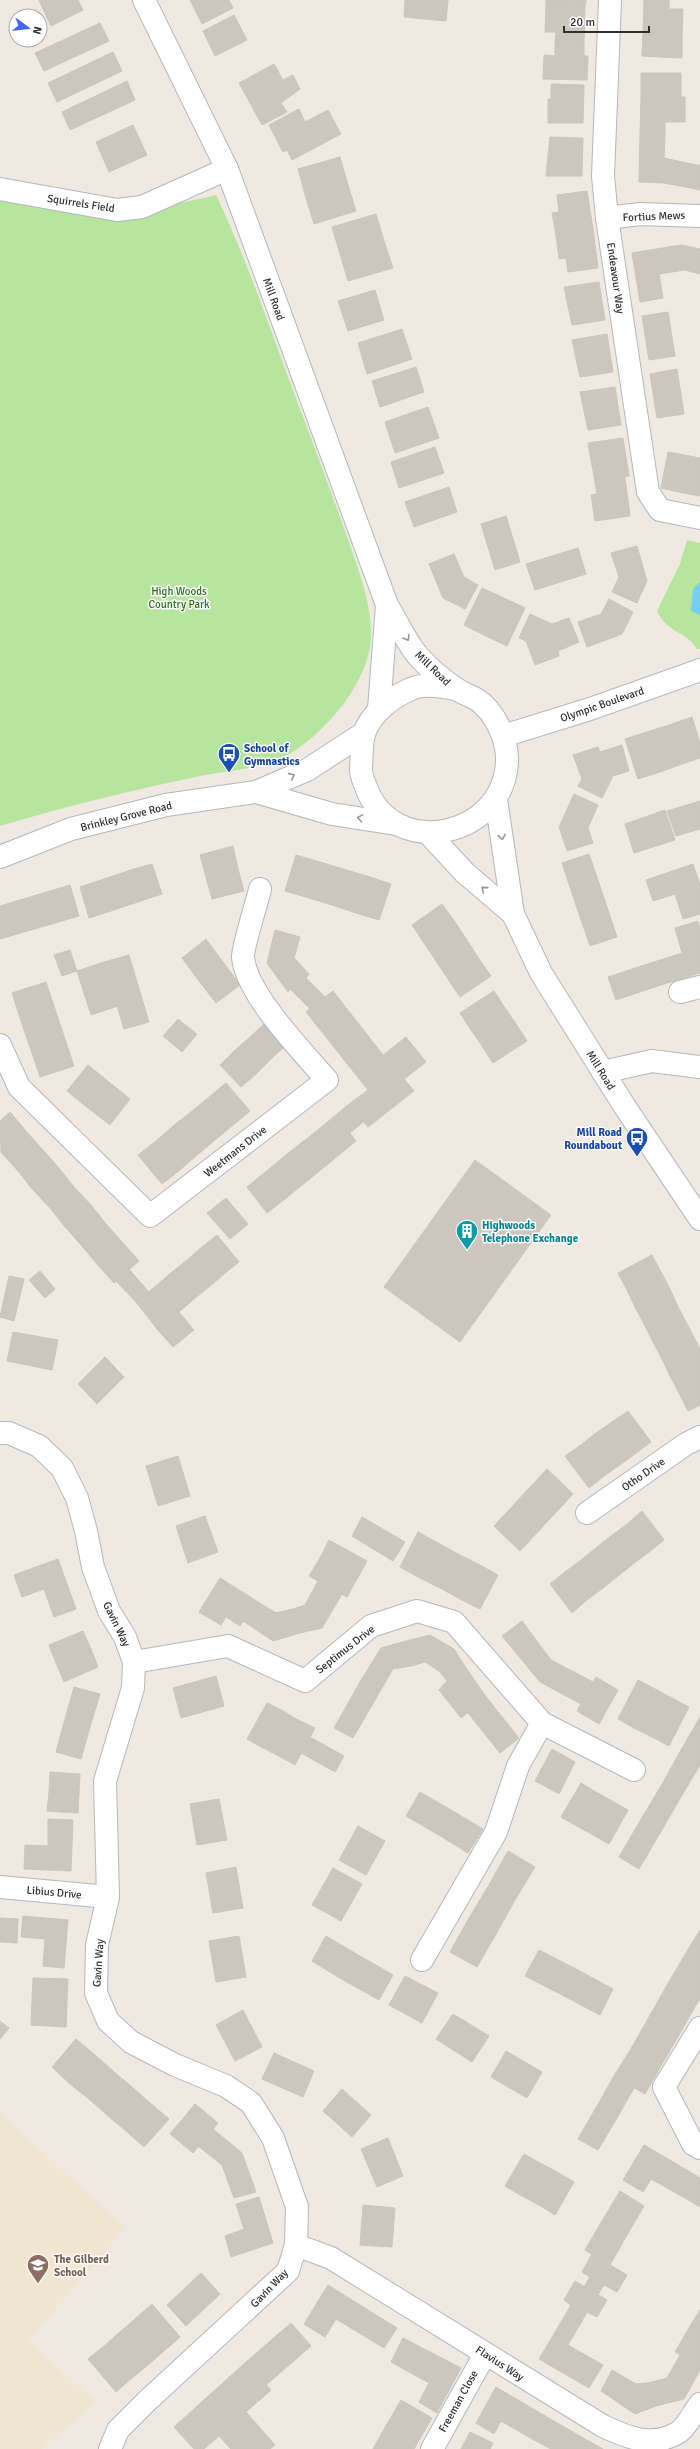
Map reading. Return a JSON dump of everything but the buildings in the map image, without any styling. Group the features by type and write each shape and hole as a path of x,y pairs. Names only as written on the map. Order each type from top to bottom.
{"street":[{"name":"Mill Road","path":"144,0 227,169 387,605 418,656 455,689"},
{"name":"Endeavour Way","path":"610,0 603,176 607,218 648,492 660,510 700,518"},
{"name":"Squirrels Field","path":"0,190 117,210 142,207 227,169"},
{"name":"Fortius Mews","path":"607,218 640,214 700,216"},
{"name":"Mill Road","path":"379,709 411,689 437,685 455,689 478,700 495,719 503,736 507,762 501,787 496,799 478,818 459,828 428,833 399,825 378,809 369,795 360,771 364,734 379,709 387,605"},
{"name":"Olympic Boulevard","path":"503,736 590,709 700,670"},
{"name":"Brinkley Grove Road","path":"0,857 78,827 166,805 256,792 307,770 364,734"},
{"name":"Brinkley Grove Road","path":"256,792 332,814 399,825"},
{"name":"Mill Road","path":"496,799 513,914 541,973 603,1072 700,1219"},
{"name":"Mill Road","path":"428,833 465,873 513,914"},
{"name":"Weetmans Drive","path":"0,1045 18,1087 150,1216 327,1080 270,1012 254,988 243,957 260,888"},
{"path":"603,1072 652,1061 700,1067"},
{"name":"Gavin Way","path":"0,1433 9,1433 39,1446 62,1468 77,1498 93,1567 109,1611 125,1637 134,1662 133,1688 105,1781 108,1897 97,1946 96,1993 108,2021 131,2042 175,2065 226,2086 251,2103 273,2138 297,2207 296,2245 288,2271 142,2406 118,2430 110,2449"},
{"name":"Otho Drive","path":"587,1513 686,1444 700,1437"},
{"name":"Septimus Drive","path":"134,1662 228,1646 305,1681 371,1626 417,1611 454,1622 542,1722 634,1770"},
{"path":"422,1960 496,1832 518,1766 542,1722"},
{"name":"Libius Drive","path":"0,1887 108,1897"},
{"path":"700,2028 664,2087 693,2144 700,2148"},
{"name":"Flavius Way","path":"296,2245 331,2258 603,2426 626,2437 647,2442 670,2436 680,2431 700,2404"},
{"name":"Freeman Close","path":"432,2449 485,2354"}],"shaded area":[{"name":"The Gilberd School","path":"0,2113 125,2228 28,2341 96,2402 41,2449 0,2449"}],"green space":[{"name":"High Woods Country Park","path":"216,195 260,301 359,571 371,624 371,637 368,654 362,672 342,706 329,721 315,735 286,756 267,764 205,775 128,792 0,826 0,201 136,213"},
{"path":"687,540 700,543 700,649 697,649 687,638 666,624 657,611 680,564"}],"water":[{"path":"700,582 700,615 691,611 693,589"}],"place":[{"name":"School of Gymnastics","path":"229,774"},
{"name":"Mill Road Roundabout","path":"637,1158"},
{"name":"Highwoods Telephone Exchange","path":"467,1250"},
{"name":"The Gilberd School","path":"38,2284"}]}
